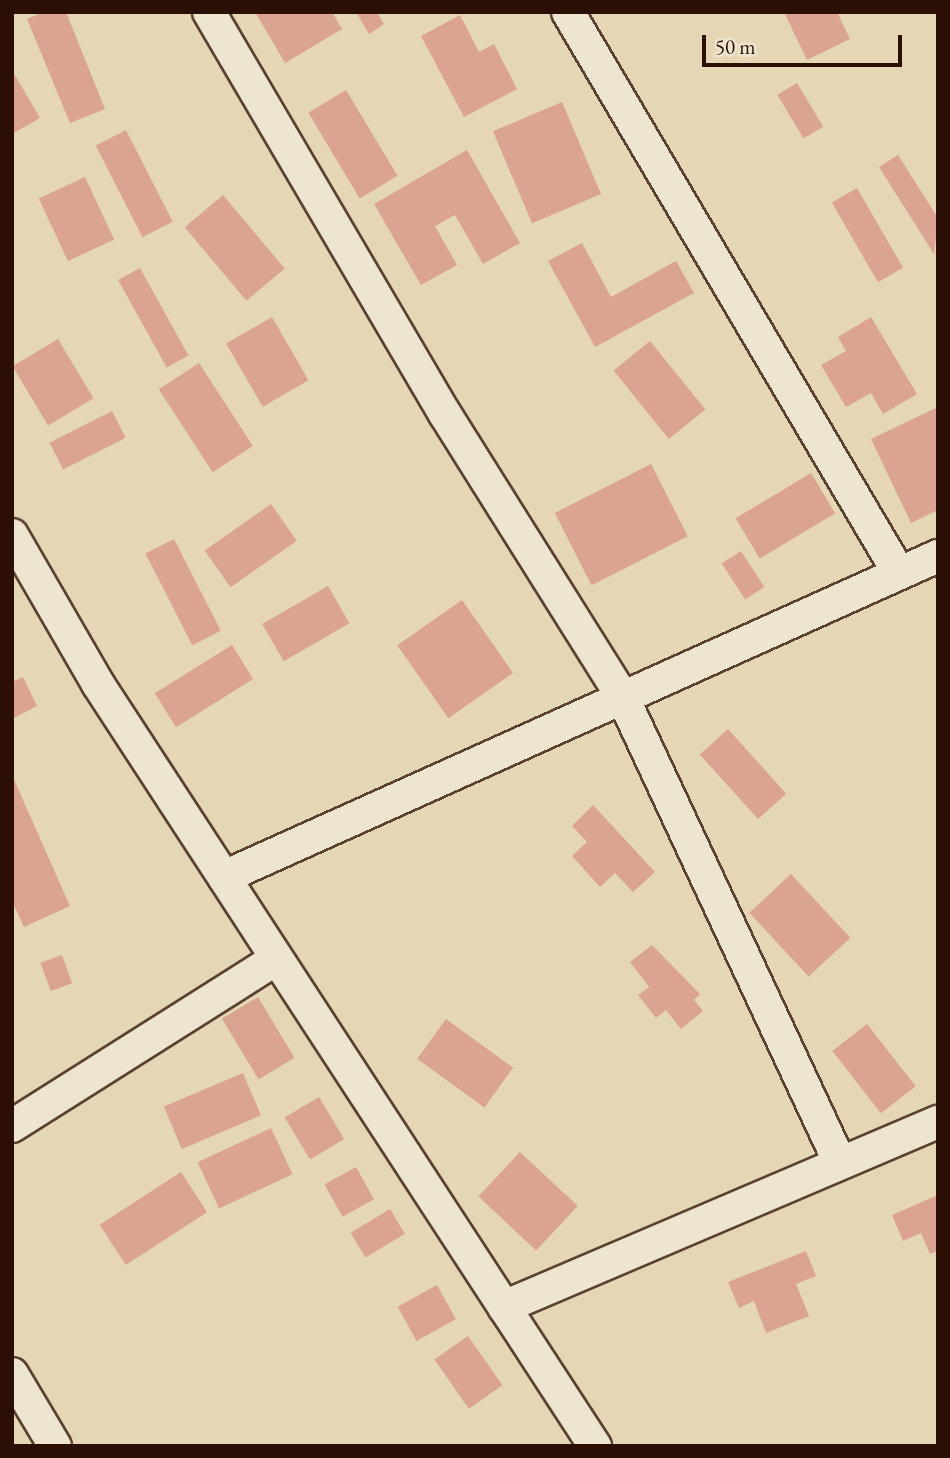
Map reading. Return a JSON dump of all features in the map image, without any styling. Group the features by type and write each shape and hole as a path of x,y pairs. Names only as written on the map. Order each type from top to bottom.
{"street":[{"path":"209,12 445,414 623,698 840,1163"},
{"path":"568,12 899,573"},
{"path":"12,535 98,684 275,960 594,1446"},
{"path":"224,877 938,556"},
{"path":"12,1126 275,960"},
{"path":"504,1307 938,1122"},
{"path":"12,1374 44,1442"}],"building":[{"path":"44,12 66,12 105,109 70,123 27,19"},
{"path":"255,12 332,12 342,29 285,63"},
{"path":"356,12 377,12 384,24 369,34"},
{"path":"784,12 837,12 850,39 807,60"},
{"path":"460,15 479,52 494,44 517,89 464,117 421,36"},
{"path":"12,70 40,118 12,134"},
{"path":"797,83 823,127 804,139 777,95"},
{"path":"346,90 398,176 360,198 308,113"},
{"path":"562,102 601,194 532,223 493,131"},
{"path":"126,130 173,222 142,237 96,145"},
{"path":"467,150 520,243 483,264 455,215 435,226 457,265 421,285 374,204"},
{"path":"898,155 938,218 934,254 879,167"},
{"path":"85,177 114,240 68,261 39,199"},
{"path":"857,188 903,268 878,282 832,202"},
{"path":"223,195 285,269 246,301 185,227"},
{"path":"582,243 611,297 676,261 694,293 595,347 548,261"},
{"path":"140,268 188,355 167,368 118,280"},
{"path":"272,317 308,380 263,407 226,344"},
{"path":"871,317 917,394 883,414 871,393 846,407 821,365 846,351 838,337"},
{"path":"58,339 94,398 48,425 13,366"},
{"path":"650,341 705,409 669,439 613,371"},
{"path":"199,363 253,446 213,472 159,389"},
{"path":"938,407 938,510 911,523 871,439"},
{"path":"112,411 126,438 63,470 50,443"},
{"path":"651,464 688,536 592,585 555,513"},
{"path":"811,473 835,513 760,559 736,518"},
{"path":"271,504 297,541 230,587 205,550"},
{"path":"174,539 221,631 192,645 145,554"},
{"path":"741,551 764,587 745,600 722,564"},
{"path":"328,586 350,623 284,661 262,624"},
{"path":"462,600 513,673 448,718 397,645"},
{"path":"232,645 253,679 176,727 155,693"},
{"path":"23,677 37,706 12,719 12,682"},
{"path":"728,729 786,794 758,819 700,754"},
{"path":"12,775 70,906 24,927 12,901"},
{"path":"593,805 655,872 633,892 615,873 600,887 572,856 587,842 572,826"},
{"path":"791,874 850,938 809,977 749,913"},
{"path":"652,945 700,994 694,1000 703,1011 681,1029 666,1010 656,1018 638,995 649,987 630,962"},
{"path":"62,955 72,983 51,991 40,963"},
{"path":"258,997 295,1058 259,1079 222,1019"},
{"path":"446,1019 513,1068 484,1107 417,1059"},
{"path":"867,1024 916,1086 881,1113 832,1051"},
{"path":"243,1073 261,1115 182,1149 164,1107"},
{"path":"319,1097 344,1139 310,1160 285,1118"},
{"path":"271,1128 293,1174 219,1208 198,1162"},
{"path":"520,1152 578,1206 536,1250 478,1197"},
{"path":"356,1167 374,1199 342,1217 325,1184"},
{"path":"181,1172 207,1212 126,1265 100,1225"},
{"path":"938,1195 938,1251 930,1254 921,1233 903,1241 892,1215"},
{"path":"390,1209 405,1234 366,1258 351,1233"},
{"path":"806,1251 816,1276 796,1284 809,1316 766,1333 754,1301 739,1308 728,1282"},
{"path":"437,1285 456,1319 417,1341 398,1307"},
{"path":"468,1336 502,1385 469,1409 434,1360"}]}
